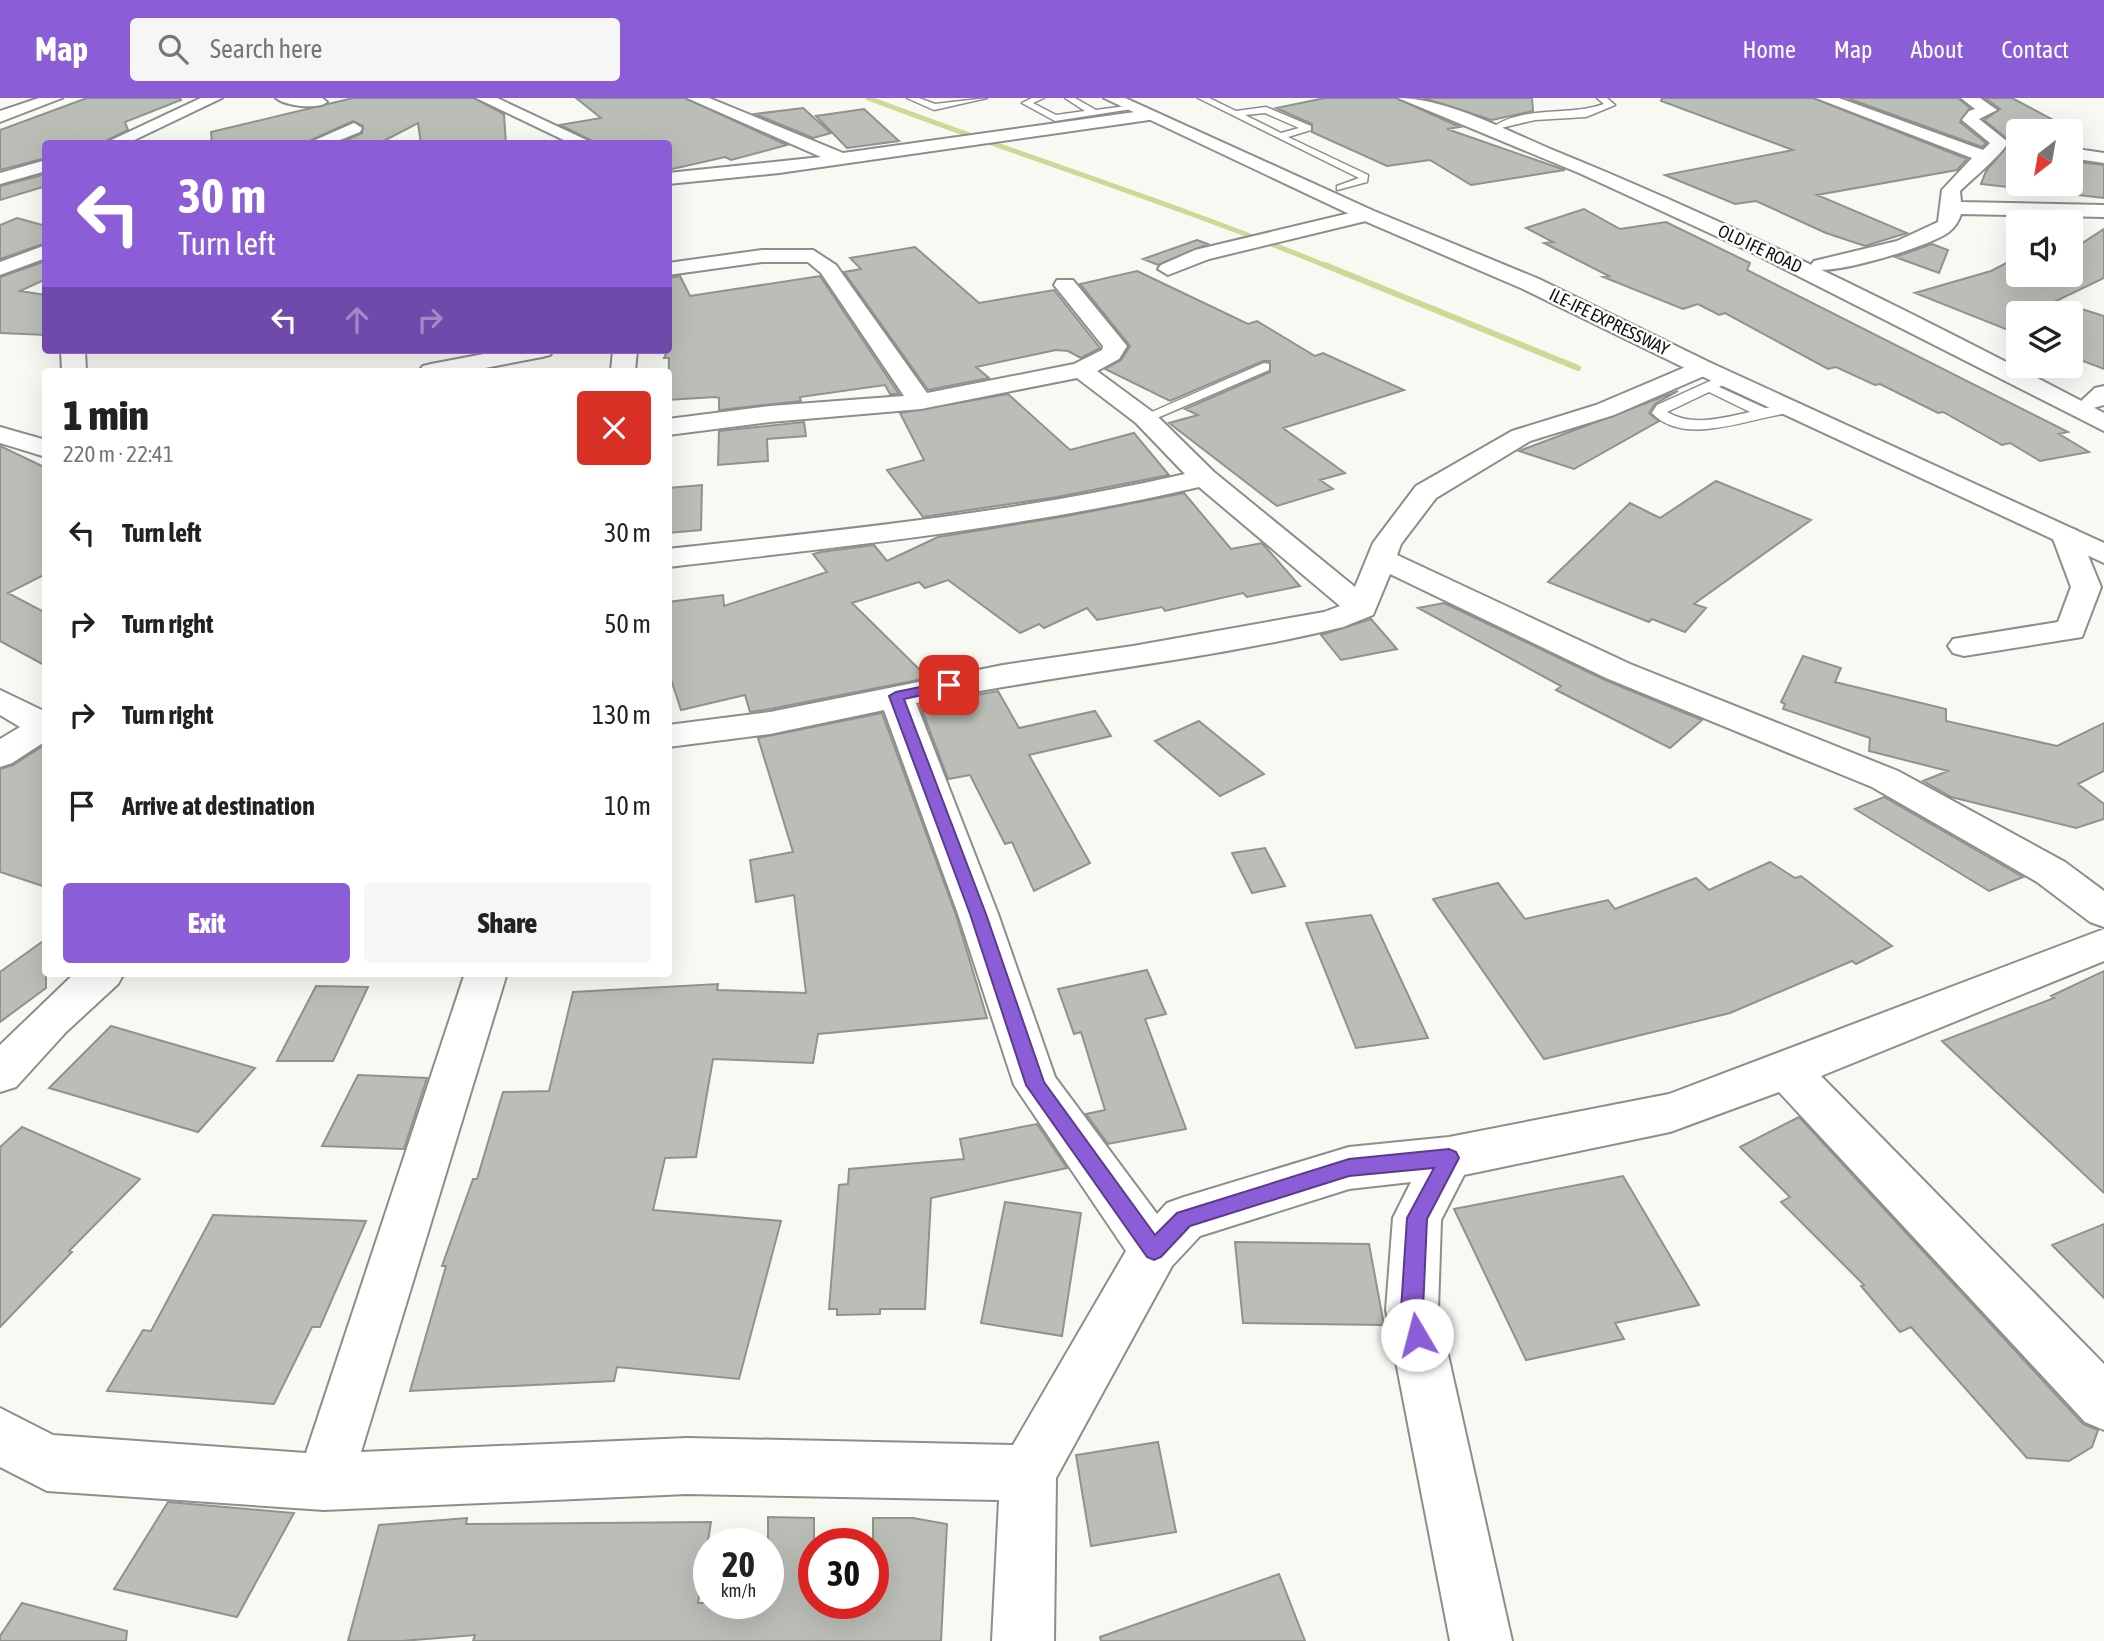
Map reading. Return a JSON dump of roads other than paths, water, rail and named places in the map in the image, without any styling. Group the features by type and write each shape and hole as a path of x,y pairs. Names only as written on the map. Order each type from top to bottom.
{"main road":[{"path":"0,117 54,98"},
{"path":"120,140 214,98"},
{"path":"284,98 319,102"},
{"path":"487,99 508,98"},
{"path":"695,98 841,159"},
{"name":"OLD IFE ROAD","path":"1406,98 1640,192 1946,335 2006,358"},
{"name":"OLD IFE ROAD","path":"1429,98 1655,188 1821,265 2104,423"},
{"path":"1824,98 1990,153 2006,150"},
{"path":"1821,265 1912,242 1945,226 1951,208 1951,190 1999,142 1970,120 1975,114 1989,110 1969,98"},
{"path":"487,99 578,140"},
{"name":"ILE-IFE EXPRESSWAY","path":"1104,106 1140,107 1340,188 2028,494"},
{"path":"672,179 841,159 1140,107"},
{"name":"ILE-IFE EXPRESSWAY","path":"1140,107 1367,215 1531,284 1713,378 1790,409 2104,554"},
{"path":"324,140 354,128"},
{"path":"2083,155 2104,158"},
{"path":"0,179 42,166"},
{"path":"1951,208 2104,211"},
{"path":"1168,269 1214,250 1367,215"},
{"path":"4,265 42,252"},
{"path":"672,268 762,256 813,256 829,269 855,311 921,402"},
{"path":"672,426 770,414 921,402 1081,370 1111,354 1115,346 1065,285"},
{"path":"447,368 521,354"},
{"path":"1081,370 1145,418 1204,478 1362,608"},
{"path":"672,735 770,723 896,696 1332,620 1362,608 1387,543 1426,492 1521,436 1713,378"},
{"path":"2050,378 2100,400"},
{"path":"0,435 42,448"},
{"path":"672,558 954,526 1095,503 1204,478"},
{"path":"1965,646 2071,630 2086,587 2066,536"},
{"path":"1381,558 1618,671 1885,779 2050,872 2104,912"},
{"path":"896,696 978,914 1036,1085 1154,1250"},
{"path":"0,701 42,725"},
{"path":"0,755 42,729"},
{"path":"1023,1641 1028,1473 1154,1250 1184,1219 1349,1167 1449,1158 1670,1113 1787,1070 2104,944"},
{"path":"0,1074 99,977"},
{"path":"324,1482 485,977"},
{"path":"1787,1070 2104,1402"},
{"path":"1449,1158 1417,1218 1412,1310 1481,1641"},
{"path":"0,1436 47,1463 324,1482 687,1465 1028,1473"}],"lane":[{"path":"911,98 934,107 983,98"},
{"path":"1040,98 1026,103 1050,117 1104,106"},
{"path":"1069,98 1104,106"},
{"path":"1202,98 1364,177 1362,182 1340,188"},
{"path":"1212,103 1235,98"},
{"path":"1501,125 1548,115 1586,114 1611,105 1601,98"},
{"path":"1235,114 1266,110 1308,128 1280,136"},
{"path":"1145,418 1264,367"},
{"path":"1760,411 1713,378 1662,408 1659,414 1679,425 1691,427 1760,411 1790,409"}],"waterway":[{"path":"868,98 1329,267"},
{"path":"1325,265 1578,368"}]}
